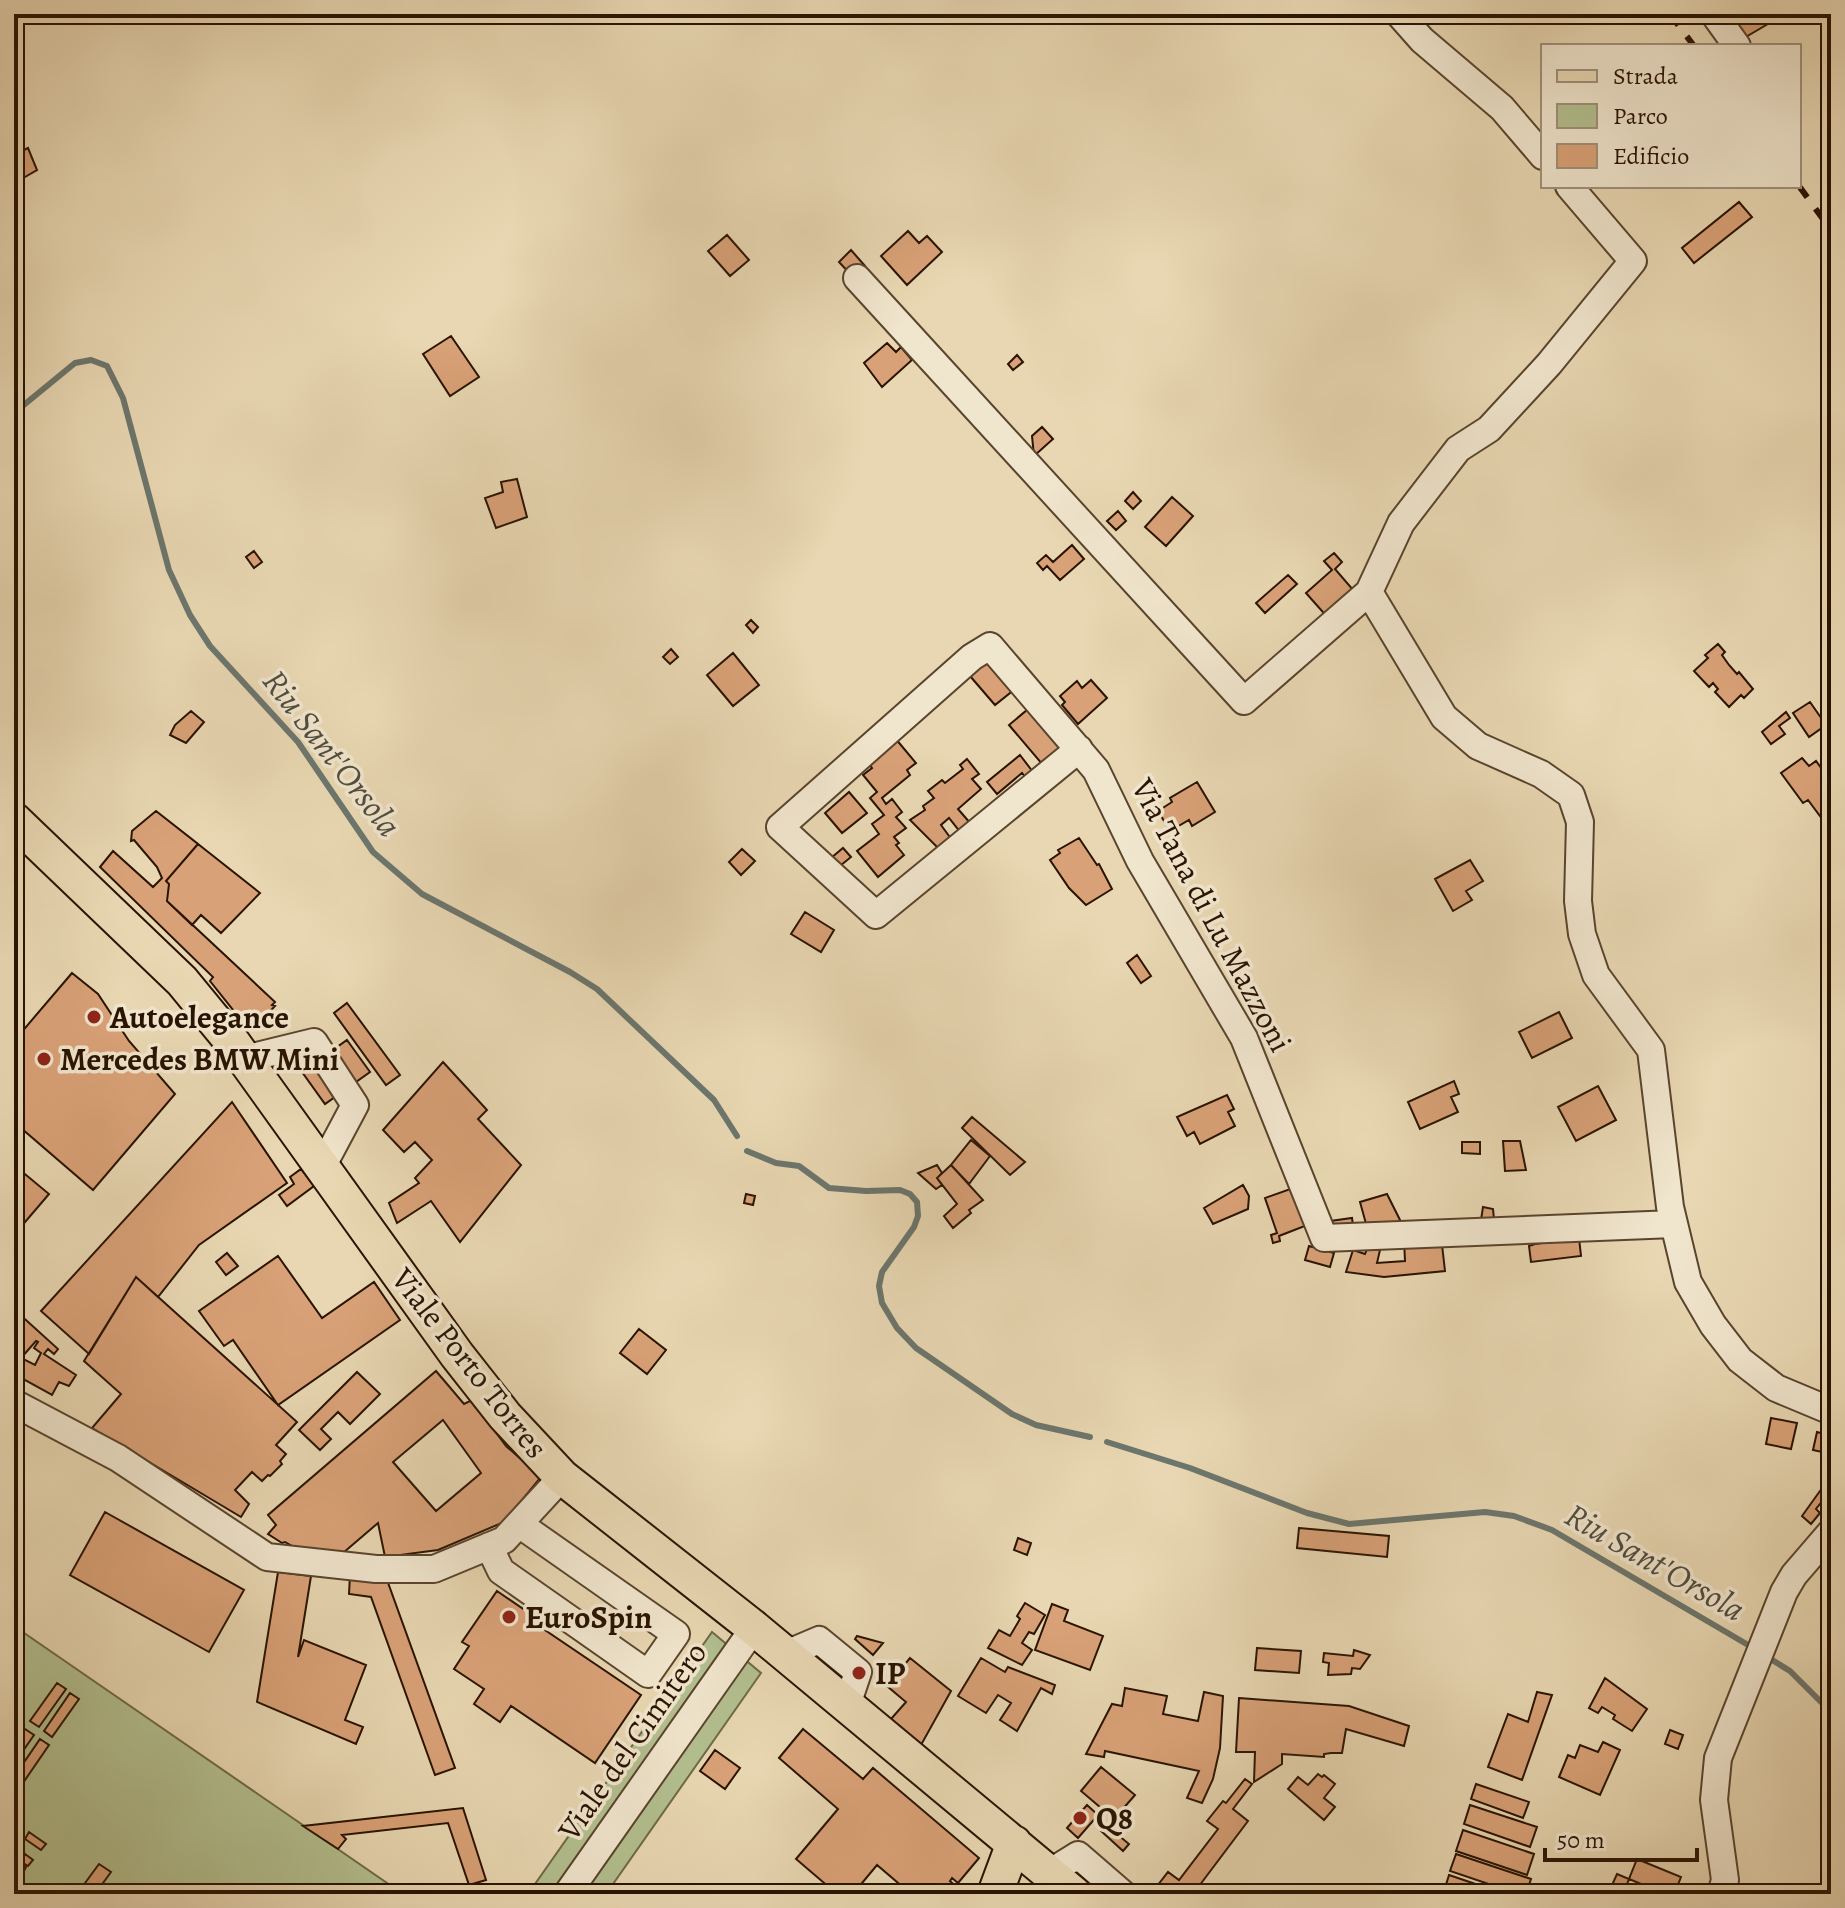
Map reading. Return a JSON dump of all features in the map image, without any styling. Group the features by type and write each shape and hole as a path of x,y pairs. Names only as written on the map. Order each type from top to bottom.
{"main road":[{"name":"Viale Porto Torres","path":"14,820 182,981 244,1059 457,1355 505,1416 562,1477 786,1654 1061,1884"},
{"path":"995,1894 1014,1843"}],"street":[{"path":"1399,14 1422,40 1502,108 1541,154"},
{"path":"1714,14 1736,44"},
{"path":"857,278 1244,701 1369,592 1401,523 1458,449 1489,429 1549,364 1633,261 1571,188"},
{"path":"1369,592 1444,717 1478,746 1541,774 1571,795 1580,822 1578,901 1582,934 1596,975 1651,1050 1674,1224 1688,1282 1713,1325 1740,1360 1776,1388 1831,1411"},
{"name":"Via Tana di Lu Mazzoni","path":"1079,749 876,915 780,827 972,657 990,646 1079,749 1096,770 1140,861 1244,1038 1324,1238 1674,1224"},
{"path":"244,1059 314,1042 355,1105 322,1167"},
{"path":"14,1403 118,1458 267,1557 376,1569 434,1569 504,1540 562,1477"},
{"path":"489,1546 501,1571 648,1674 676,1634 519,1524"},
{"path":"1721,1894 1725,1880 1714,1800 1718,1758 1768,1631 1794,1575 1831,1532"},
{"name":"Viale del Cimitero","path":"567,1894 754,1628"},
{"path":"1061,1884 1078,1855 1123,1894"}],"green space":[{"path":"14,1626 403,1894 14,1894"},
{"path":"712,1632 761,1673 606,1894 528,1894"}],"building":[{"path":"1736,14 1785,14 1739,41 1727,20"},
{"path":"28,148 37,170 18,181 14,174 14,160 18,157 16,154"},
{"path":"1739,202 1752,217 1694,263 1682,248"},
{"path":"908,231 919,243 927,236 942,252 907,285 881,256"},
{"path":"727,235 749,260 730,276 708,251"},
{"path":"851,250 865,266 853,277 839,262"},
{"path":"451,336 479,377 450,396 423,354"},
{"path":"887,343 896,352 901,347 912,360 882,387 864,363"},
{"path":"1017,355 1023,362 1013,370 1008,364"},
{"path":"1042,427 1053,439 1034,456 1032,436"},
{"path":"517,479 527,517 496,528 485,498 503,492 501,482"},
{"path":"1133,492 1141,501 1133,509 1125,501"},
{"path":"1172,497 1193,516 1166,546 1145,527"},
{"path":"1118,511 1126,521 1116,530 1107,521"},
{"path":"1072,545 1084,559 1060,580 1047,566 1043,570 1037,563 1046,555 1053,562"},
{"path":"254,551 262,562 254,568 246,557"},
{"path":"1334,553 1342,562 1335,569 1354,591 1329,619 1306,593 1332,570 1324,561"},
{"path":"1288,575 1297,584 1265,613 1256,603"},
{"path":"751,620 758,627 753,633 746,625"},
{"path":"1718,644 1725,652 1722,655 1729,665 1753,689 1729,707 1715,692 1718,689 1713,683 1709,687 1694,671 1708,658 1705,655"},
{"path":"671,649 678,657 670,664 663,657"},
{"path":"733,653 759,685 733,706 707,675"},
{"path":"993,657 1015,689 995,705 970,676"},
{"path":"1091,680 1107,698 1078,724 1062,705 1065,702 1060,696 1077,681 1082,688"},
{"path":"1810,702 1826,725 1809,737 1793,713"},
{"path":"1033,705 1066,745 1043,765 1009,725"},
{"path":"191,711 204,722 186,743 170,735 175,725"},
{"path":"1786,712 1790,718 1779,726 1785,734 1771,744 1762,732"},
{"path":"895,738 916,763 907,770 910,775 882,798 886,804 892,799 902,812 896,817 906,828 894,837 904,855 878,877 857,851 879,834 872,824 884,815 870,798 877,792 863,775 872,768 867,761"},
{"path":"1020,755 1033,772 1026,778 1022,773 997,794 987,782"},
{"path":"1802,758 1809,766 1816,761 1831,781 1831,814 1823,820 1808,800 1803,803 1781,773"},
{"path":"967,759 979,774 972,779 981,789 958,809 971,824 961,833 949,818 941,825 952,840 940,850 910,820 925,810 923,806 934,798 928,791 963,769 960,765"},
{"path":"1197,782 1215,812 1192,826 1189,820 1170,831 1158,811 1172,802 1170,798"},
{"path":"849,792 867,813 842,833 825,813"},
{"path":"156,811 198,844 166,881 169,884 167,901 275,1002 272,1005 275,1006 253,1030 249,1030 210,981 213,977 100,867 113,851 153,887 162,878 157,867 134,840 131,841 132,831"},
{"path":"1079,838 1099,864 1112,889 1086,905 1069,888 1050,860 1060,853 1058,850"},
{"path":"198,844 260,893 221,933 201,915 192,925 167,901 169,884 166,881"},
{"path":"843,848 851,857 840,866 831,858"},
{"path":"742,849 755,861 741,875 729,862"},
{"path":"1470,860 1483,881 1466,891 1472,900 1453,911 1435,879"},
{"path":"805,912 834,930 821,952 791,934"},
{"path":"1137,955 1151,976 1141,983 1127,963"},
{"path":"72,973 98,994 129,1041 175,1094 93,1190 14,1122 14,1041"},
{"path":"347,1003 400,1075 386,1085 334,1013"},
{"path":"1559,1012 1572,1038 1532,1058 1519,1032"},
{"path":"347,1040 370,1072 325,1104 302,1072"},
{"path":"1831,1044 1831,1063 1822,1050"},
{"path":"443,1062 487,1110 478,1119 521,1165 460,1242 431,1201 397,1223 389,1203 419,1183 415,1178 432,1160 415,1142 404,1152 383,1130"},
{"path":"1454,1081 1459,1094 1451,1097 1458,1112 1420,1129 1408,1102"},
{"path":"1598,1086 1616,1120 1576,1141 1558,1107"},
{"path":"1227,1095 1234,1109 1228,1112 1235,1126 1200,1144 1194,1132 1187,1136 1177,1117"},
{"path":"232,1102 287,1183 199,1245 158,1297 136,1277 89,1354 41,1311"},
{"path":"972,1117 1025,1162 1010,1175 962,1128"},
{"path":"971,1140 990,1156 969,1184 951,1165"},
{"path":"1503,1141 1520,1141 1526,1170 1505,1171"},
{"path":"1462,1142 1480,1142 1480,1154 1462,1153"},
{"path":"14,1165 49,1194 14,1235"},
{"path":"937,1165 942,1173 937,1178 942,1185 936,1189 918,1173"},
{"path":"951,1165 983,1200 953,1228 944,1216 957,1204 937,1178"},
{"path":"301,1169 314,1186 287,1206 279,1195 294,1184 290,1177"},
{"path":"1243,1185 1249,1196 1248,1209 1213,1224 1204,1208"},
{"path":"1296,1187 1310,1224 1279,1236 1280,1241 1273,1243 1271,1235 1277,1233 1265,1198"},
{"path":"746,1194 755,1196 753,1205 744,1203"},
{"path":"1387,1194 1404,1228 1368,1231 1360,1202"},
{"path":"1483,1207 1493,1209 1494,1219 1481,1220"},
{"path":"1352,1218 1354,1232 1334,1229 1330,1221"},
{"path":"1441,1236 1445,1271 1384,1277 1346,1272 1353,1250 1365,1254 1367,1249 1380,1250 1377,1263 1405,1261 1404,1240"},
{"path":"1579,1238 1581,1256 1531,1262 1529,1246"},
{"path":"1309,1246 1334,1253 1330,1267 1305,1260"},
{"path":"227,1253 238,1266 226,1275 216,1262"},
{"path":"278,1256 322,1318 374,1282 400,1320 278,1405 233,1340 224,1346 199,1311"},
{"path":"136,1277 297,1422 276,1445 286,1454 280,1461 282,1464 262,1481 252,1472 235,1490 249,1504 241,1517 92,1428 121,1394 84,1361"},
{"path":"16,1311 58,1349 54,1354 48,1349 44,1354 76,1375 69,1386 59,1382 52,1395 14,1374","holes":["38,1342 34,1348 41,1353 35,1365 21,1358"]},
{"path":"639,1329 666,1350 647,1374 620,1353"},
{"path":"436,1371 464,1404 472,1400 506,1446 541,1477 504,1522 438,1550 385,1557 378,1523 343,1553 294,1547 268,1534 276,1525 268,1515","holes":["443,1420 481,1473 436,1511 393,1462"]},
{"path":"357,1372 380,1394 350,1424 338,1412 321,1429 331,1439 320,1450 299,1430"},
{"path":"1771,1418 1797,1423 1791,1449 1766,1444"},
{"path":"1817,1432 1831,1436 1831,1454 1813,1450"},
{"path":"1825,1484 1831,1490 1816,1509 1820,1513 1811,1524 1802,1516"},
{"path":"105,1512 244,1590 209,1652 70,1575"},
{"path":"1299,1528 1389,1536 1387,1557 1297,1548"},
{"path":"1018,1538 1031,1543 1027,1555 1014,1550"},
{"path":"278,1572 311,1576 298,1657 304,1640 366,1665 345,1720 363,1727 356,1744 257,1702"},
{"path":"350,1575 387,1580 455,1768 435,1775 371,1597 349,1594"},
{"path":"497,1591 545,1624 542,1628 641,1695 595,1763 511,1706 500,1722 474,1704 484,1689 454,1669 469,1646 462,1642"},
{"path":"1025,1603 1045,1615 1034,1634 1029,1632 1022,1643 1032,1650 1022,1665 988,1648 999,1630 1010,1636"},
{"path":"1052,1604 1068,1610 1064,1621 1103,1636 1090,1670 1035,1650"},
{"path":"857,1636 883,1643 873,1655 855,1639"},
{"path":"1257,1648 1301,1651 1299,1673 1255,1670"},
{"path":"1354,1650 1370,1655 1360,1669 1352,1668 1351,1674 1328,1675 1329,1663 1323,1662 1324,1653 1353,1656"},
{"path":"910,1658 951,1691 921,1745 891,1719 906,1702 887,1686"},
{"path":"981,1658 1005,1672 1008,1667 1055,1685 1052,1694 1041,1688 1017,1731 1000,1720 1011,1703 998,1695 986,1713 958,1696"},
{"path":"1605,1678 1647,1709 1632,1731 1613,1719 1615,1715 1602,1707 1598,1713 1589,1708"},
{"path":"57,1683 66,1689 39,1727 30,1721"},
{"path":"1125,1688 1167,1696 1163,1714 1198,1721 1204,1692 1223,1696 1220,1748 1213,1779 1202,1803 1187,1798 1199,1771 1105,1751 1104,1757 1086,1754 1112,1704 1122,1706"},
{"path":"1537,1692 1552,1695 1522,1780 1488,1767 1508,1714 1528,1722"},
{"path":"70,1693 79,1699 52,1737 44,1731"},
{"path":"1239,1698 1349,1706 1409,1726 1404,1746 1346,1729 1342,1753 1324,1754 1324,1757 1282,1754 1282,1764 1254,1782 1255,1752 1236,1752"},
{"path":"25,1729 34,1735 14,1764 14,1745"},
{"path":"803,1729 863,1779 873,1768 979,1858 958,1883 952,1878 950,1881 964,1894 911,1894 877,1865 853,1894 837,1894 796,1859 838,1809 779,1758"},
{"path":"1670,1730 1683,1735 1678,1749 1665,1744"},
{"path":"40,1739 49,1745 23,1783 14,1777"},
{"path":"1603,1742 1620,1750 1600,1795 1559,1777 1568,1755 1575,1758 1580,1745 1598,1752"},
{"path":"715,1750 740,1768 725,1789 700,1771"},
{"path":"1101,1767 1135,1795 1114,1819 1081,1791"},
{"path":"1318,1774 1335,1784 1324,1798 1335,1807 1324,1820 1288,1789 1298,1777 1308,1785"},
{"path":"1245,1779 1252,1784 1233,1809 1248,1821 1193,1894 1151,1894 1168,1872 1179,1880 1218,1829 1207,1821"},
{"path":"1476,1784 1529,1802 1523,1818 1471,1799"},
{"path":"1087,1805 1098,1815 1078,1838 1067,1828"},
{"path":"1470,1805 1537,1827 1530,1847 1464,1824"},
{"path":"463,1808 486,1880 469,1885 448,1823 342,1835 346,1839 338,1849 303,1826"},
{"path":"1106,1825 1129,1844 1123,1851 1101,1831"},
{"path":"1463,1830 1534,1854 1527,1875 1456,1851"},
{"path":"29,1832 46,1844 41,1850 25,1839"},
{"path":"17,1848 24,1853 19,1860 14,1857"},
{"path":"25,1854 33,1860 28,1866 20,1861"},
{"path":"1456,1854 1531,1879 1526,1894 1450,1871"},
{"path":"1637,1859 1681,1877 1677,1887 1672,1885 1665,1894 1629,1879"},
{"path":"19,1862 26,1867 22,1875 14,1870"},
{"path":"99,1864 111,1872 95,1894 77,1894"},
{"path":"1617,1874 1629,1879 1623,1894 1608,1894"},
{"path":"1449,1875 1505,1894 1454,1894 1444,1891"}],"waterway":[{"name":"Riu Sant'Orsola","path":"14,413 75,363 91,360 107,366 123,398 169,570 190,615 210,646 298,742 373,852 422,894 597,989 714,1100 737,1136"},
{"name":"Riu Sant'Orsola","path":"747,1151 776,1163 799,1166 829,1188 900,1190 910,1194 917,1202 918,1216 914,1227 882,1272 879,1286 882,1303 897,1328 916,1348 1012,1414 1036,1425 1090,1437"},
{"name":"Riu Sant'Orsola","path":"1107,1442 1190,1468 1307,1513 1349,1524 1485,1512 1514,1516 1552,1530 1755,1649"},
{"name":"Riu Sant'Orsola","path":"1764,1655 1790,1671 1831,1712"}],"railway":[{"path":"1670,14 1692,44"},
{"path":"1800,188 1831,230"}],"place":[{"name":"Autoelegance","path":"94,1017"},
{"name":"Mercedes BMW Mini","path":"44,1059"},
{"name":"EuroSpin","path":"509,1617"},
{"name":"IP","path":"859,1673"},
{"name":"Q8","path":"1080,1818"}]}
